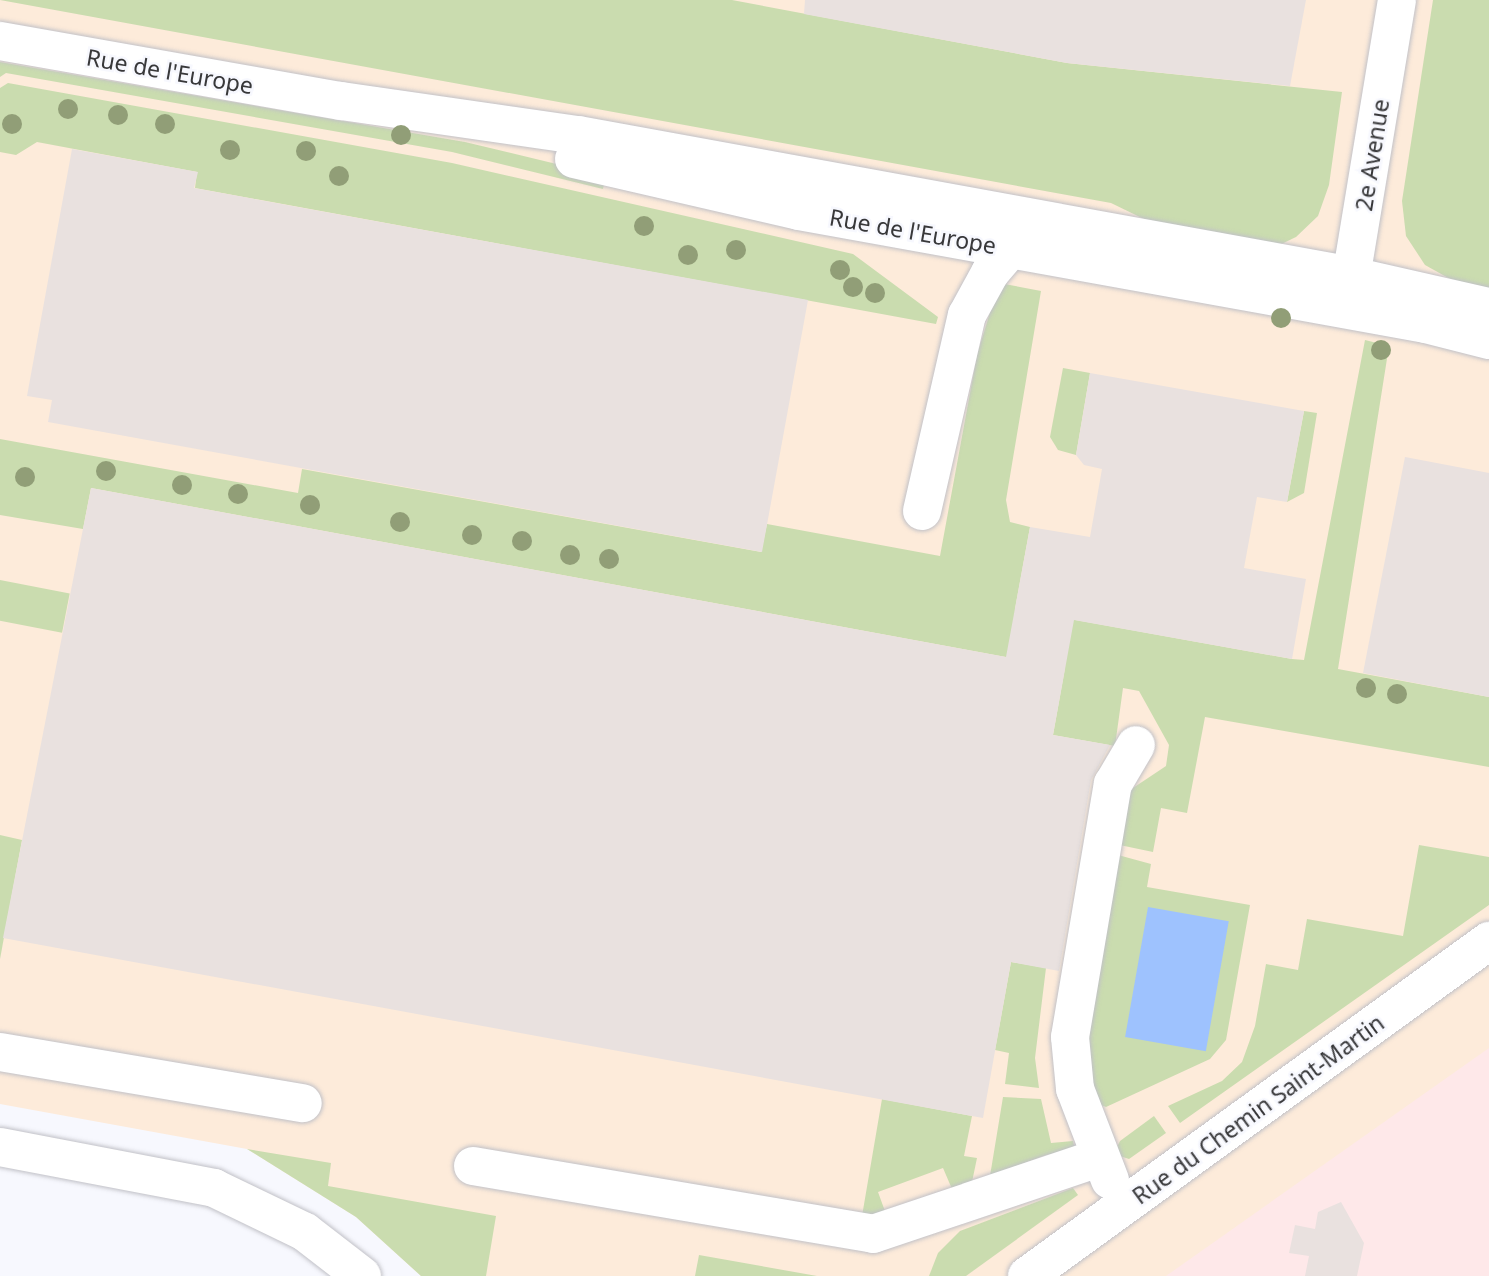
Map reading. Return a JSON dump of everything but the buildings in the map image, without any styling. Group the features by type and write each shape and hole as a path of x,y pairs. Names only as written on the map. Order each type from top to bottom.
{"street":[{"name":"2e Avenue","path":"1349,293 1397,0"},
{"name":"Rue de l'Europe","path":"0,41 341,101 566,133 1037,218 1349,293 1489,340"},
{"name":"Rue de l'Europe","path":"341,101 773,205 1010,249 1349,293 1489,307"},
{"path":"922,511 967,315 990,273 1037,218"},
{"path":"1122,1207 1074,1089 1070,1037 1113,784 1136,745"},
{"name":"Rue du Chemin Saint-Martin","path":"1027,1276 1489,941"},
{"path":"0,1052 303,1103"},
{"path":"0,1147 214,1188 305,1232 362,1276"},
{"path":"473,1166 873,1234 1100,1158"}],"shaded area":[{"path":"0,0 1489,0 1489,1276 421,1276 356,1217 247,1149 0,1104"},
{"path":"1489,1048 1489,1276 1166,1276"}],"green space":[{"path":"0,0 732,0 1067,63 1342,92 1329,185 1318,216 1296,237 1273,248 1146,220 1111,203"},
{"path":"1433,0 1489,0 1489,288 1452,280 1425,265 1406,236 1402,201"},
{"path":"0,62 465,142 606,176 603,189 452,152 6,73 0,77"},
{"path":"8,83 452,163 853,254 938,317 936,324 195,188 197,172 37,142 16,155 0,152 0,88"},
{"path":"999,283 1041,291 1006,500 1010,522 1030,527 1015,609 1292,659 1304,660 1365,340 1389,346 1338,669 1489,697 1489,767 1205,717 1187,813 1161,808 1153,852 1110,843 1118,798 1166,766 1169,745 1139,691 1123,688 1115,746 1053,735 1065,668 91,488 83,529 0,515 0,439 298,493 302,469 761,552 767,524 940,556 977,355"},
{"path":"1063,368 1090,373 1076,455 1058,450 1050,437"},
{"path":"1304,411 1317,413 1304,493 1287,502"},
{"path":"0,580 70,594 62,633 0,621"},
{"path":"0,835 22,840 0,959"},
{"path":"1419,845 1489,857 1489,905 1180,1123 1168,1106 1222,1081 1242,1062 1255,1026 1266,964 1298,970 1307,919 1403,936"},
{"path":"1107,852 1151,864 1147,887 1250,905 1226,1040 1210,1059 1106,1107 1096,1103 1083,1051"},
{"path":"1011,962 1046,968 1035,1058 1039,1088 1005,1084 1009,1053 995,1050"},
{"path":"1003,1097 1041,1099 1051,1143 1073,1141 1075,1150 1046,1155 990,1176"},
{"path":"882,1099 972,1116 964,1156 977,1158 972,1182 952,1189 943,1168 878,1192 886,1214 862,1216"},
{"path":"1154,1116 1166,1133 1129,1159 1120,1156 1116,1149 1120,1141"},
{"path":"247,1149 331,1163 328,1186 496,1216 486,1276 421,1276 356,1217"},
{"path":"1073,1188 1078,1195 966,1276 929,1276 938,1253 960,1231"},
{"path":"699,1255 817,1276 695,1276"}],"water":[{"path":"1148,907 1229,921 1206,1051 1125,1037"}]}
